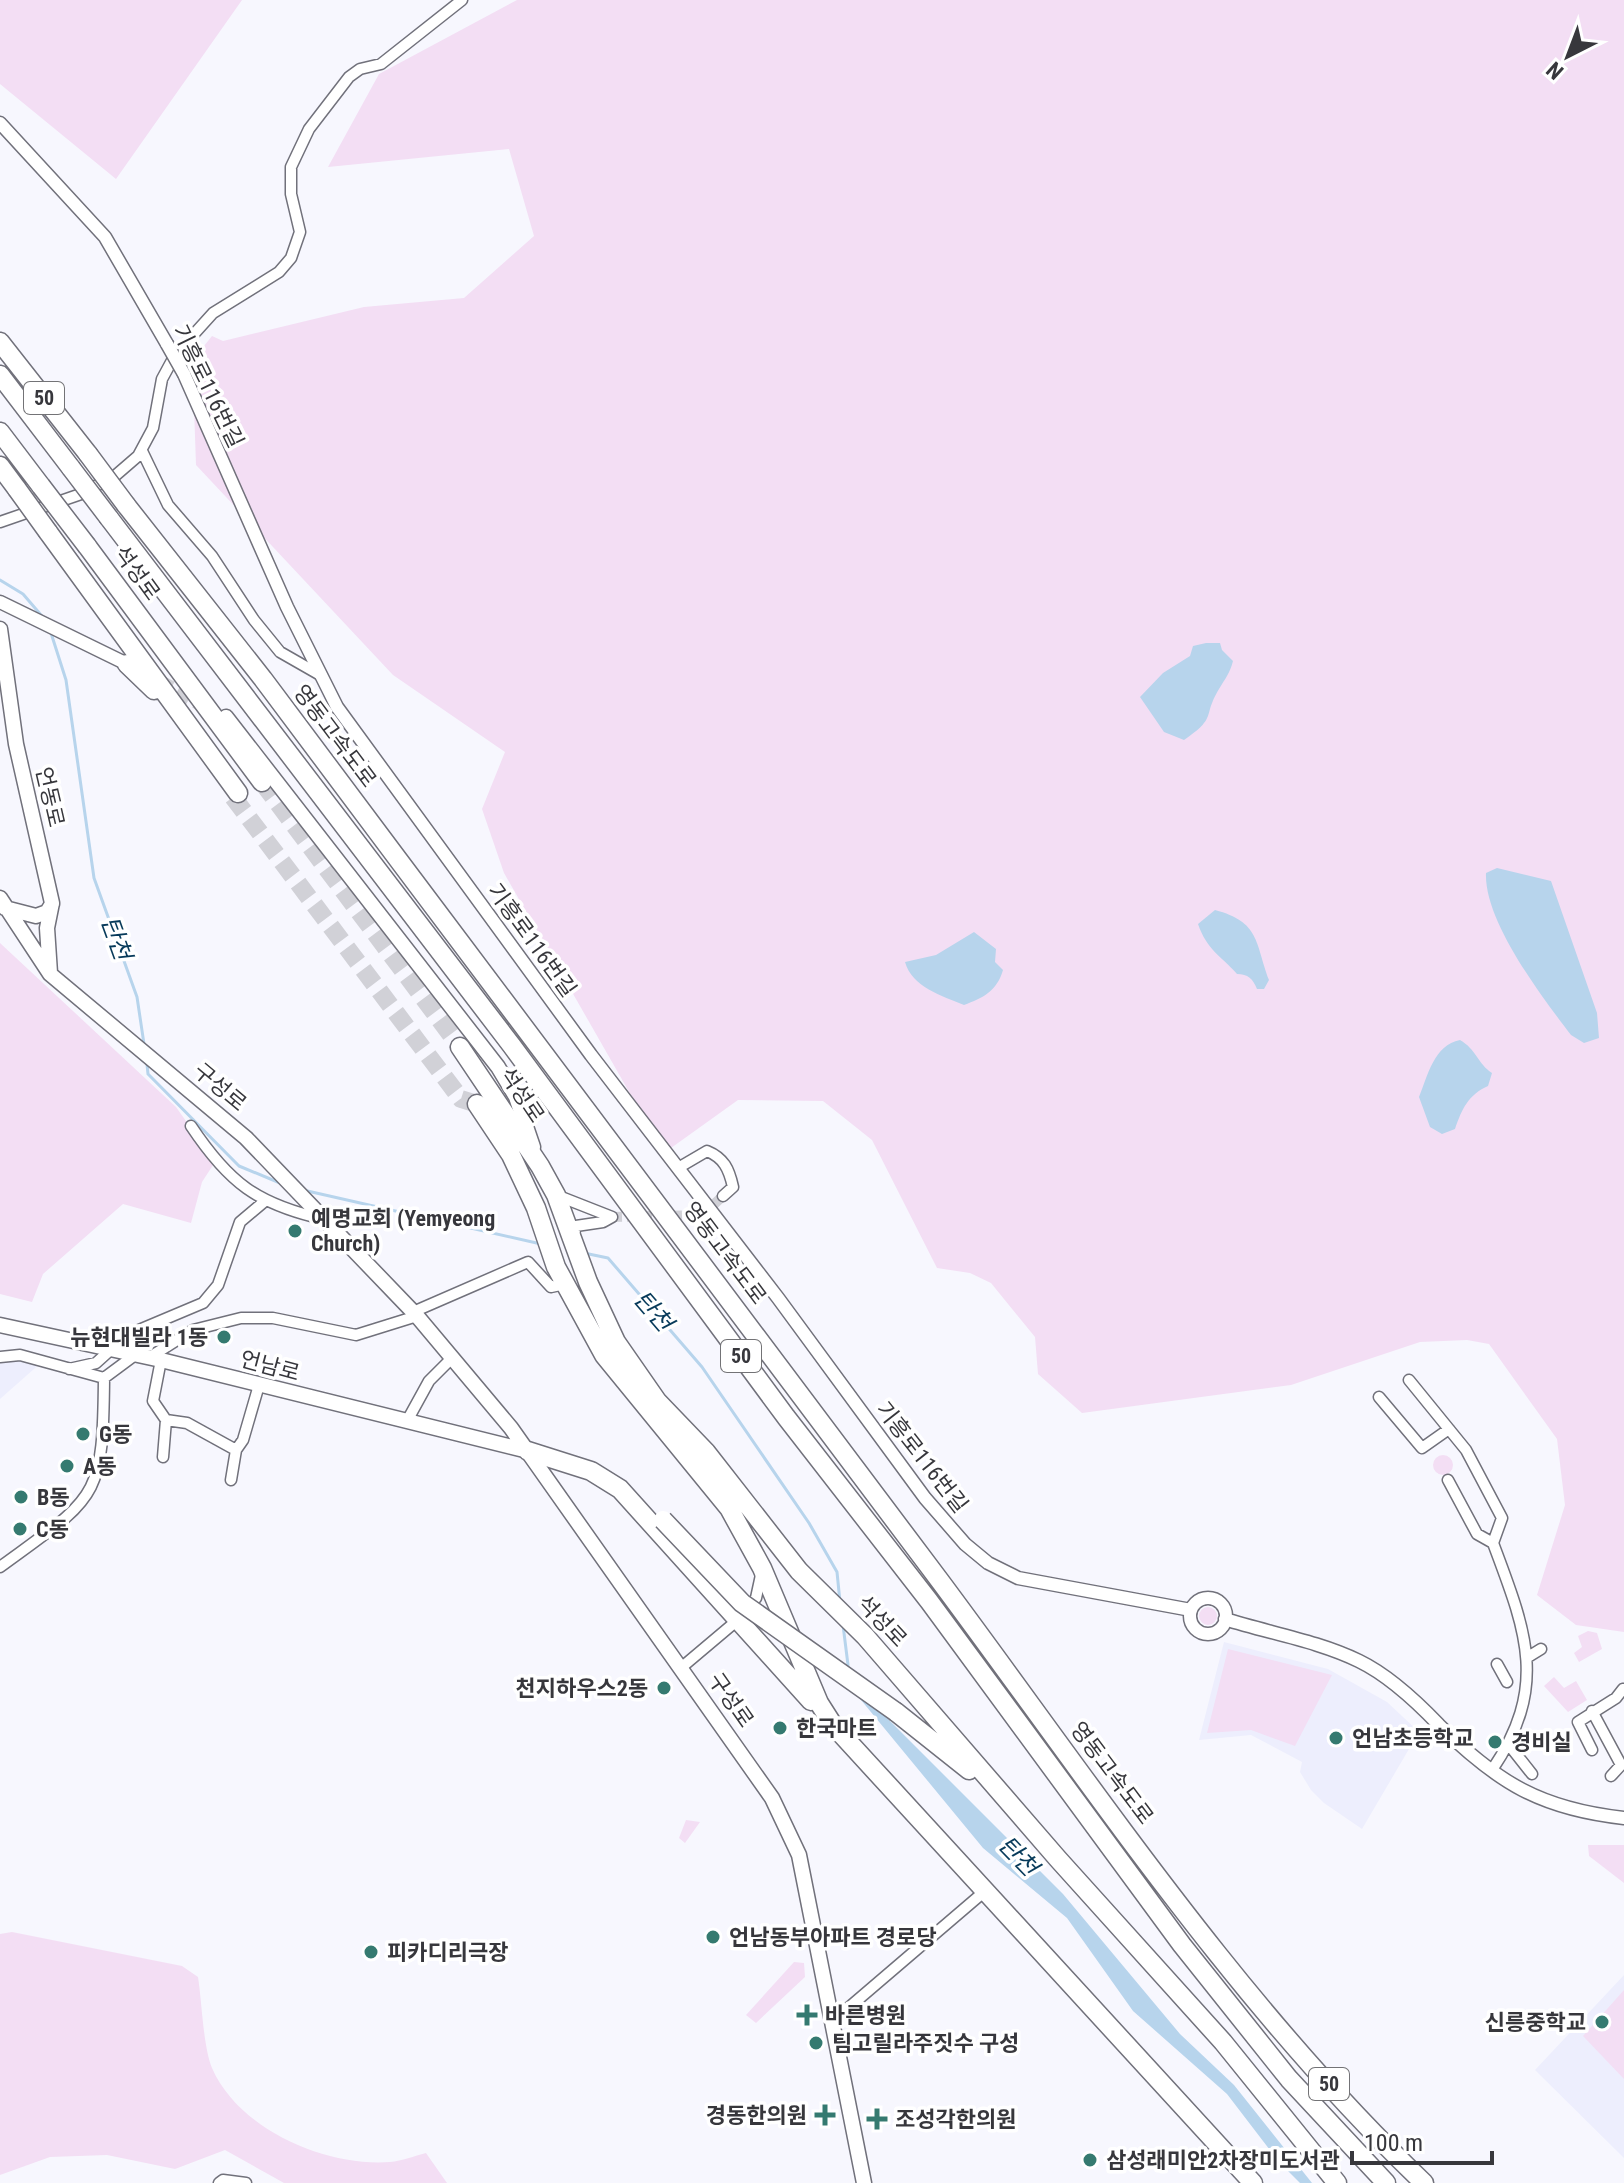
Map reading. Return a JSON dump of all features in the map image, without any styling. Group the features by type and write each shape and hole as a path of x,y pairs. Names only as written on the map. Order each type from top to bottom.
{"highway":[{"name":"영동고속도로","path":"0,342 263,679 1094,1792 1240,1979 1368,2130 1424,2183"},
{"name":"영동고속도로","path":"0,375 512,1046 786,1417 929,1601 1182,1945 1289,2079 1386,2183"},
{"name":"석성로","path":"0,432 262,782"},
{"name":"석성로","path":"0,466 236,795 153,689 127,664"},
{"name":"석성로","path":"460,1047 540,1166 558,1201 585,1274 616,1342 657,1401 706,1452 799,1571 865,1636 1058,1859 1223,2042 1337,2183"},
{"path":"477,1104 511,1155 536,1208 556,1267 604,1355 729,1508 762,1568 819,1703 833,1725"},
{"path":"528,1451 578,1457 608,1468 635,1489 742,1603 953,1755 988,1788 1022,1830 1058,1859"},
{"path":"528,1451 591,1471 620,1489 1253,2183"},
{"path":"785,1624 781,1577 799,1571"}],"main road":[{"name":"언동로","path":"0,629 16,744 52,903 47,928 50,974"},
{"path":"226,717 498,1067 516,1097 540,1166"},
{"path":"3,903 36,916 47,912 52,903"},
{"name":"구성로","path":"3,903 50,974 203,1100 278,1171 415,1314 528,1451 772,1798 799,1855 864,2183"},
{"name":"언남로","path":"0,1325 149,1357 528,1451"}],"street":[{"path":"0,522 81,494 116,475 142,451 158,410 162,379 175,355 213,313 279,272 291,258 300,232 291,194 291,167 309,129 349,77 360,69 381,64 462,0"},
{"name":"기흥로116번길","path":"0,123 105,237 167,344 184,374 302,638 337,707 380,770 925,1498 965,1544 988,1563 1018,1578 1191,1610"},
{"path":"142,451 168,505 212,556 254,620 280,652 322,676"},
{"path":"0,602 127,664"},
{"path":"280,652 295,658 302,650 302,638"},
{"path":"191,1126 215,1162 265,1201 279,1209 325,1220"},
{"path":"678,1168 707,1151 717,1155 725,1163 733,1187 723,1196"},
{"path":"69,1369 96,1363 127,1335 203,1303 218,1285 240,1222 265,1201"},
{"path":"558,1201 582,1202 612,1217 603,1222 576,1226 574,1234"},
{"path":"0,1357 20,1355 104,1378 149,1357 193,1330 241,1318 273,1318 356,1335 415,1314 528,1262 551,1287 565,1284"},
{"path":"149,1357 153,1401 166,1420 163,1457"},
{"path":"407,1421 429,1381 451,1359"},
{"path":"0,1567 70,1516 89,1495 102,1459 104,1378"},
{"path":"1409,1380 1466,1450 1502,1518 1493,1543 1528,1657 1526,1703 1509,1745 1492,1770"},
{"path":"231,1480 236,1450 243,1440 259,1385"},
{"path":"1379,1397 1422,1448 1449,1429"},
{"path":"166,1420 187,1423 236,1450"},
{"path":"1448,1480 1477,1534 1493,1543"},
{"path":"682,1667 737,1619 756,1598 762,1568"},
{"path":"1210,1598 1221,1604 1225,1619 1220,1629 1204,1633 1191,1622 1191,1610 1198,1600 1210,1598"},
{"path":"1225,1619 1360,1661 1426,1709 1473,1757 1530,1796 1566,1810 1624,1818"},
{"path":"1528,1657 1541,1649"},
{"path":"1497,1664 1507,1682"},
{"path":"1592,1750 1578,1722 1616,1698 1623,1689"},
{"path":"1592,1711 1621,1765 1611,1776"},
{"path":"1509,1745 1532,1774"},
{"path":"833,2021 985,1891"},
{"path":"219,2183 223,2180 246,2183"}],"shaded area":[{"path":"0,0 242,0 116,179 0,84"},
{"path":"517,0 1624,0 1624,1632 1576,1625 1537,1595 1565,1505 1557,1439 1489,1344 1467,1340 1420,1342 1291,1385 1082,1413 1038,1374 1035,1337 991,1283 970,1273 937,1268 872,1140 823,1101 738,1100 664,1153 504,873 482,809 505,752 393,675 196,465 192,349 204,346 212,336 223,341 364,307 464,298 534,236 509,149 328,167 379,74"},
{"path":"0,943 176,1107 215,1162 202,1182 191,1223 123,1204 43,1274 32,1302 0,1294"},
{"path":"0,1357 43,1361 0,1399"},
{"path":"1443,1455 1450,1458 1453,1465 1450,1472 1443,1475 1436,1472 1433,1465 1436,1458"},
{"path":"1208,1607 1217,1616 1208,1625 1199,1616"},
{"path":"1588,1631 1597,1633 1602,1649 1579,1662 1574,1653 1582,1647 1578,1636"},
{"name":"언남초등학교","path":"1224,1642 1328,1669 1387,1702 1419,1732 1362,1829 1324,1803 1311,1790 1300,1772 1302,1762 1251,1735 1199,1740"},
{"path":"1228,1649 1332,1675 1295,1746 1251,1730 1207,1733"},
{"path":"1554,1677 1564,1688 1576,1681 1587,1700 1568,1712 1544,1686"},
{"path":"686,1820 700,1822 685,1843 679,1838"},
{"path":"1588,1845 1624,1845 1624,1883 1589,1856"},
{"path":"12,1932 182,1966 198,1977 212,2068 242,2110 287,2140 339,2158 390,2162 426,2153 447,2183 284,2183 225,2150 175,2169 107,2155 50,2157 0,2175 0,1934"},
{"path":"794,1962 804,1963 805,1977 756,2023 746,2015"},
{"name":"신릉중학교","path":"1624,1975 1624,2158 1535,2070"},
{"path":"1624,1990 1624,2079 1583,2036"}],"water":[{"path":"1220,643 1222,650 1233,661 1206,721 1184,740 1164,732 1140,697 1163,673 1190,656 1193,646"},
{"path":"1497,868 1551,881 1597,1013 1599,1038 1584,1043 1571,1035 1517,958 1494,913 1488,892 1486,873"},
{"path":"1215,910 1240,921 1254,935 1269,980 1264,989 1257,989 1250,978 1237,974 1206,940 1198,924"},
{"path":"974,932 996,949 995,962 1003,970 997,983 983,996 964,1005 929,990 909,971 905,962 936,955"},
{"path":"1460,1040 1492,1073 1488,1086 1467,1103 1455,1129 1442,1134 1430,1127 1419,1097 1438,1054"},
{"name":"탄천","path":"848,1665 858,1689 1063,1894 1180,2034 1234,2085 1312,2183 1300,2183 1279,2162 1227,2094 1133,2011 1067,1918 983,1848 847,1683"}],"waterway":[{"name":"탄천","path":"0,580 23,594 47,622"},
{"name":"탄천","path":"51,633 66,680 94,878 137,997 144,1044"},
{"name":"탄천","path":"147,1064 148,1074 239,1166 280,1183"},
{"name":"탄천","path":"303,1190 541,1244"},
{"name":"탄천","path":"584,1253 608,1258 702,1367 809,1523 837,1572 840,1602"},
{"name":"탄천","path":"843,1625 848,1665"}],"tunnel":[{"path":"159,681 204,706"},
{"path":"262,782 460,1047"},
{"path":"233,797 461,1099 477,1104"},
{"path":"612,1217 702,1215 723,1196"}],"place":[{"name":"예명교회 (Yemyeong Church)","path":"295,1231"},
{"name":"뉴현대빌라 1동","path":"224,1337"},
{"name":"G동","path":"83,1434"},
{"name":"A동","path":"67,1466"},
{"name":"B동","path":"21,1497"},
{"name":"C동","path":"20,1529"},
{"name":"천지하우스2동","path":"664,1688"},
{"name":"한국마트","path":"780,1728"},
{"name":"언남초등학교","path":"1336,1738"},
{"name":"경비실","path":"1495,1742"},
{"name":"언남동부아파트 경로당","path":"713,1937"},
{"name":"피카디리극장","path":"371,1952"},
{"name":"바른병원","path":"807,2015"},
{"name":"신릉중학교","path":"1602,2022"},
{"name":"팀고릴라주짓수 구성","path":"816,2043"},
{"name":"경동한의원","path":"825,2115"},
{"name":"조성각한의원","path":"877,2119"},
{"name":"삼성래미안2차장미도서관","path":"1090,2160"}]}
